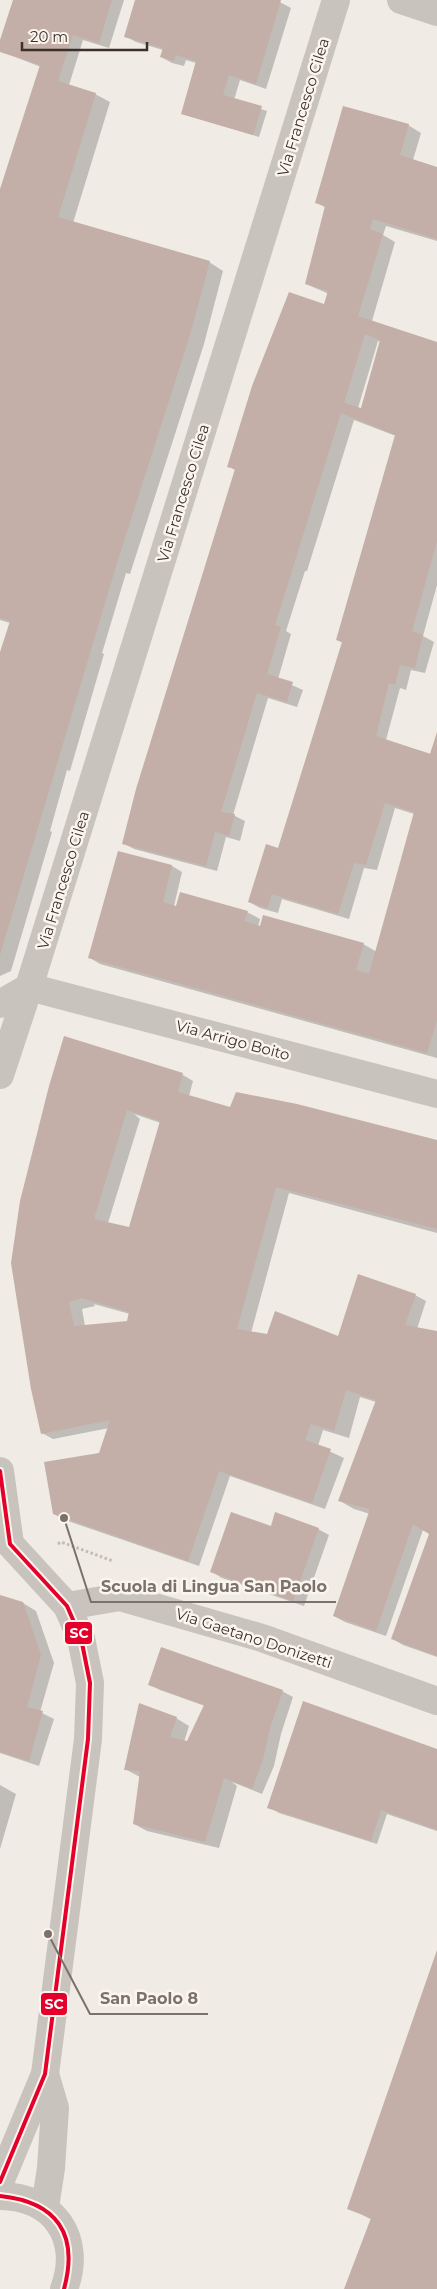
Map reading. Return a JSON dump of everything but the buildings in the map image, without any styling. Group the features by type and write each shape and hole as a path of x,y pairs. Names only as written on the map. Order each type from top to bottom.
{"street":[{"name":"Via Francesco Cilea","path":"0,1075 336,0"},
{"path":"401,0 437,12"},
{"path":"0,1004 29,987"},
{"name":"Via Arrigo Boito","path":"29,987 437,1094"},
{"path":"0,1471 5,1542 67,1606 82,1638 90,1683 88,1739 44,2074 0,2182"},
{"name":"Via Gaetano Donizetti","path":"67,1606 120,1597 262,1638 437,1701"},
{"path":"44,2074 55,2108 51,2168 45,2207"},
{"path":"0,2196 18,2196 45,2207 60,2223 68,2242 71,2261 64,2289"}],"transit line":[{"name":"SC","path":"0,1471 10,1544 67,1606 81,1638 90,1683 88,1739 45,2074 0,2182"},
{"name":"SC","path":"0,2196 20,2199 36,2205 59,2224 65,2237 68,2252 68,2269 64,2289"}],"place":[{"name":"Scuola di Lingua San Paolo","path":"64,1518"},
{"name":"San Paolo 8","path":"48,1934"}]}
